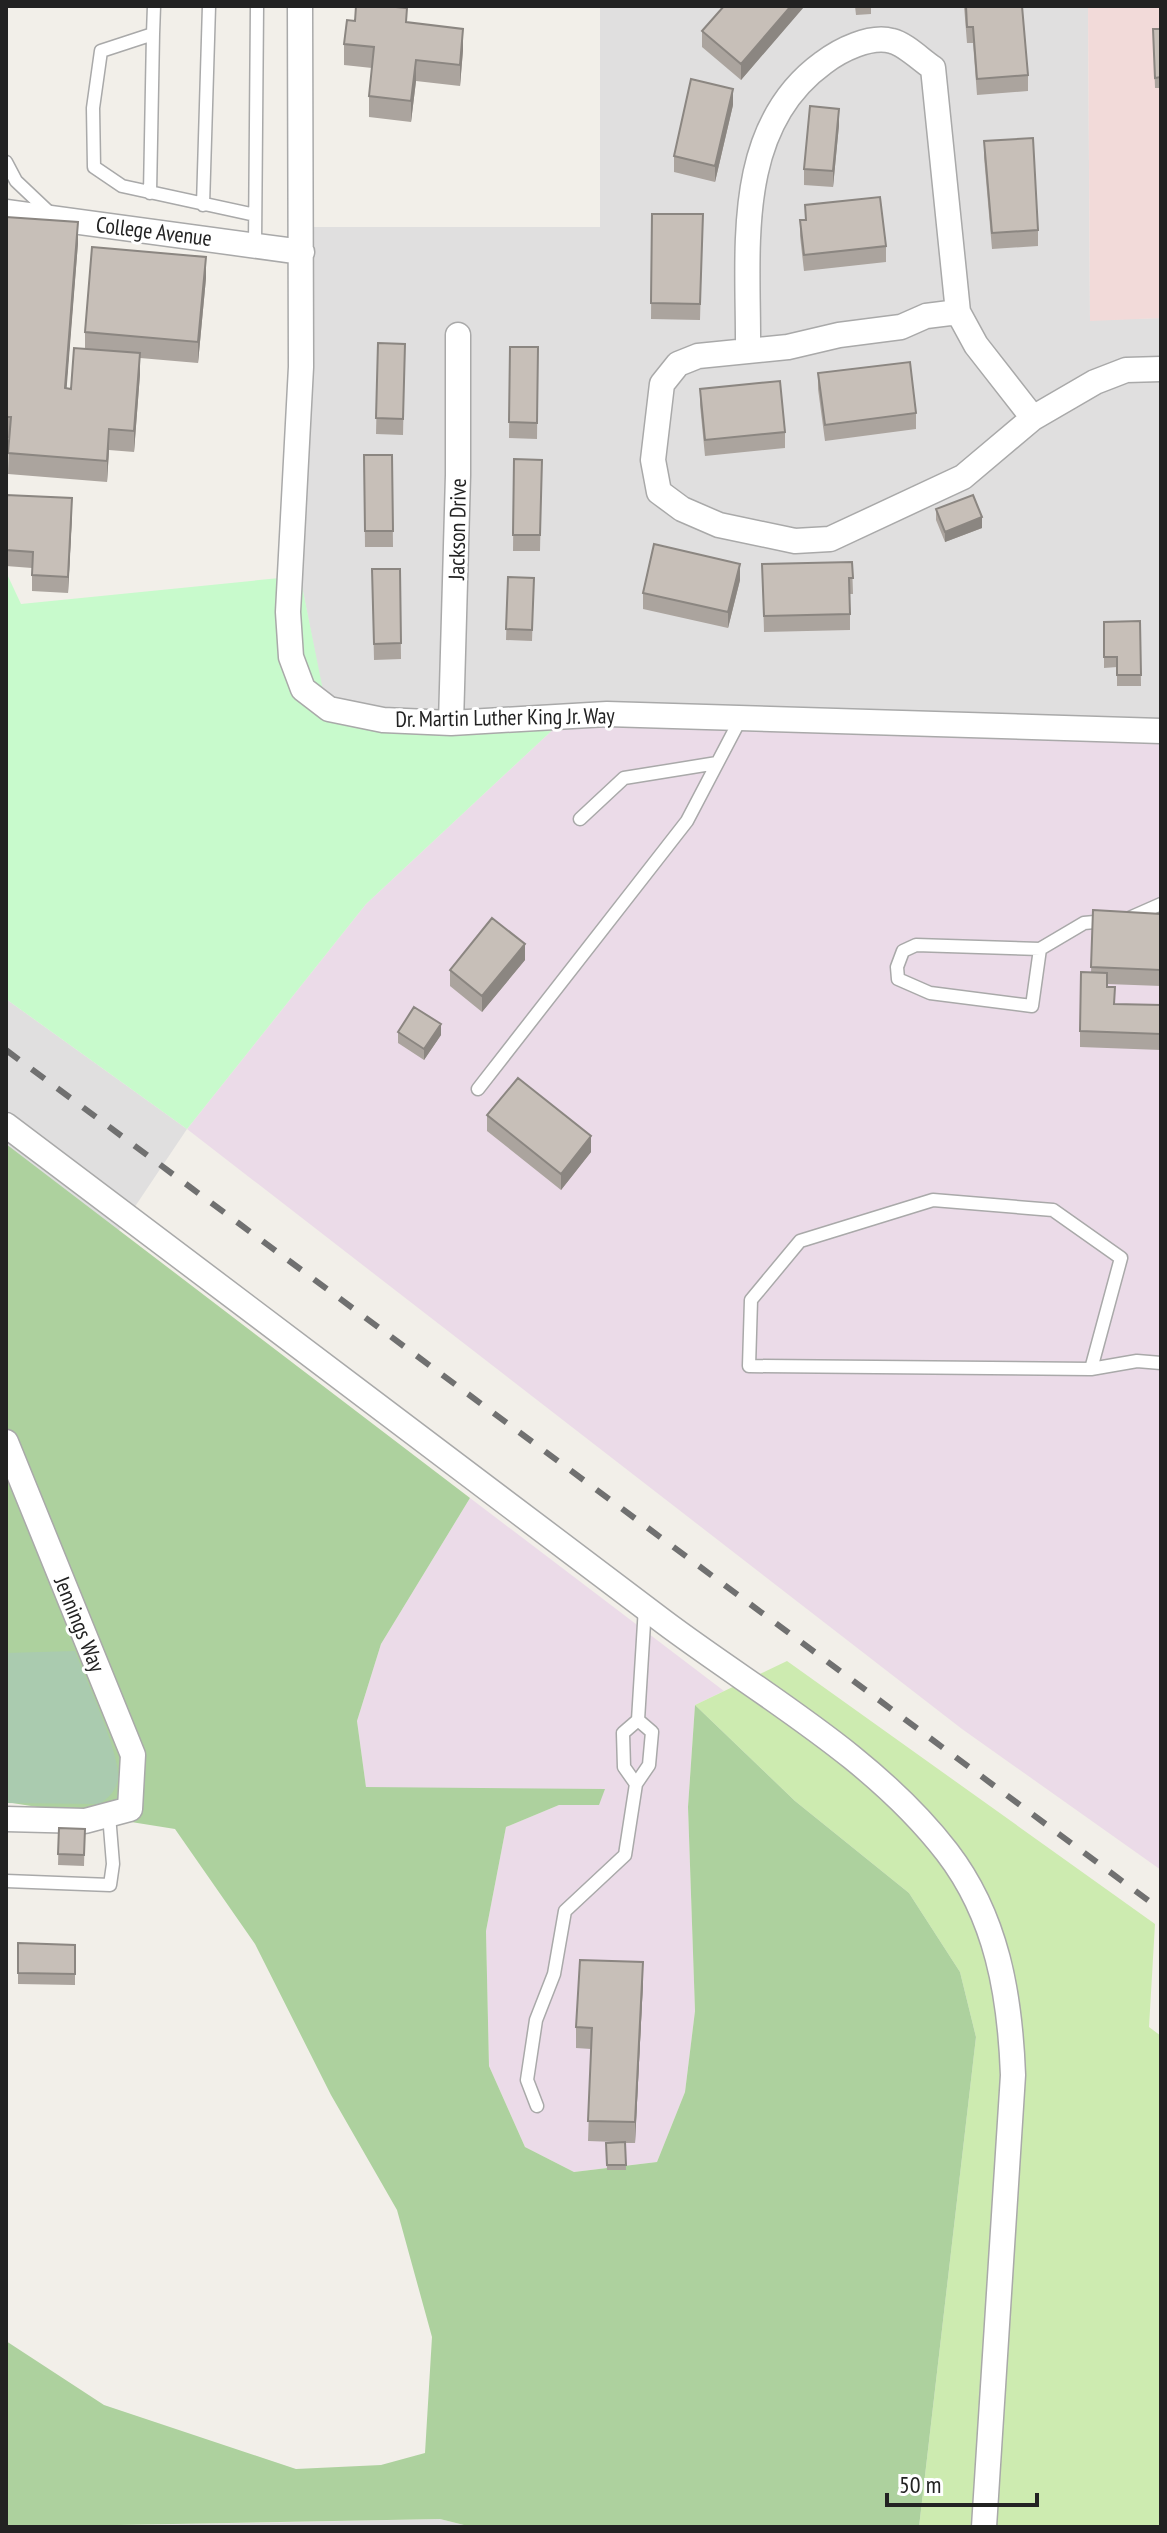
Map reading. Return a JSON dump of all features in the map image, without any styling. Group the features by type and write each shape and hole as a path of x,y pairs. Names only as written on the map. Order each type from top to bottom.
{"street":[{"name":"Dr. Martin Luther King Jr. Way","path":"300,6 301,367 288,612 291,657 303,689 329,709 383,720 451,723 607,714 1161,731"},
{"path":"748,351 750,200 762,149 776,112 792,90 839,52 870,42 892,41 933,68 958,312 976,345 1033,418"},
{"name":"College Avenue","path":"6,212 302,252"},
{"path":"958,312 926,316 901,327 698,356 678,364 662,384 653,460 659,492 682,509 719,525 795,541 830,539 963,477 1033,418 1095,382 1126,370 1161,369"},
{"name":"Jackson Drive","path":"451,723 458,475 458,335"},
{"path":"6,1125 645,1607 878,1778 948,1853 978,1905 999,1954 1010,2011 1013,2075 984,2527"},
{"name":"Jennings Way","path":"6,1442 133,1755 120,1812"},
{"path":"6,1819 85,1821 120,1812"}],"lane":[{"path":"150,193 154,6"},
{"path":"203,205 209,6"},
{"path":"255,244 257,6"},
{"path":"153,34 101,51 95,74 94,167 122,186 255,215"},
{"path":"6,162 16,181 55,218"},
{"path":"478,1089 687,821 741,718"},
{"path":"580,819 624,778 717,763"},
{"path":"1040,949 1032,1006 930,993 898,979 897,967 903,951 916,945 1040,949 1084,923 1124,920 1161,904"},
{"path":"1091,1369 1121,1258 1053,1210 933,1200 918,1204 800,1241 751,1300 749,1366 1091,1369 1137,1361 1161,1363"},
{"path":"636,1784 624,1767 623,1733 638,1720 645,1607"},
{"path":"537,2106 527,2080 536,2020 554,1974 565,1911 625,1855 636,1784 649,1765 652,1732 638,1720"},
{"path":"6,1881 110,1885 120,1812"}],"shaded area":[{"path":"600,6 1088,6 1090,320 1161,318 1161,740 327,715 300,576 300,227 600,227"},
{"path":"1088,6 1161,6 1161,318 1090,321"},
{"path":"561,722 1161,740 1161,1870 962,1729 187,1129 366,904"},
{"path":"6,999 187,1129 6,1399"},
{"path":"470,1498 724,1691 695,1705 688,1807 695,2011 685,2092 657,2162 574,2172 525,2147 489,2066 486,1931 506,1827 559,1805 599,1805 366,1787 357,1721 381,1644"},
{"path":"440,2519 472,2527 34,2527"}],"green space":[{"path":"6,572 21,604 300,576 328,715 561,722 366,904 187,1129 6,999"},
{"path":"6,1144 470,1498 381,1644 357,1721 366,1787 605,1789 599,1805 559,1805 506,1827 486,1931 489,2066 525,2147 574,2172 657,2162 685,2092 695,2011 688,1807 695,1705 795,1801 909,1893 960,1972 976,2037 919,2527 472,2527 440,2519 6,2527 6,2341 104,2405 296,2469 381,2465 425,2453 432,2337 397,2210 331,2095 255,1944 175,1829 6,1802"},
{"path":"75,1651 114,1752 118,1779 116,1787 100,1804 6,1803 6,1653"},
{"path":"787,1661 1155,1924 1149,2027 1161,2036 1161,2527 919,2527 976,2037 960,1972 909,1893 795,1801 695,1705"}],"building":[{"path":"356,6 407,8 406,22 463,29 460,65 416,60 411,101 369,96 374,47 344,44 347,20 355,21"},
{"path":"724,6 791,6 741,64 702,31"},
{"path":"966,6 1022,6 1028,75 977,79 973,27 967,27"},
{"path":"1153,29 1161,29 1161,77 1155,78"},
{"path":"691,79 733,89 715,166 674,156"},
{"path":"810,106 839,109 833,171 804,169"},
{"path":"1033,138 1038,230 992,233 984,141"},
{"path":"880,197 886,246 804,255 800,220 806,220 805,205"},
{"path":"652,214 703,214 700,304 651,303"},
{"path":"6,217 78,222 65,388 71,389 74,348 140,353 134,431 109,429 107,461 8,453 11,417 6,417"},
{"path":"92,247 206,257 198,342 85,332"},
{"path":"378,343 405,344 403,419 376,418"},
{"path":"510,347 538,347 537,423 509,422"},
{"path":"910,362 916,413 825,425 818,373"},
{"path":"780,381 785,432 705,440 700,389"},
{"path":"364,455 392,455 393,531 365,531"},
{"path":"514,459 542,460 540,535 513,535"},
{"path":"6,495 72,498 68,577 32,575 33,552 6,550"},
{"path":"973,495 982,517 945,532 936,509"},
{"path":"654,544 740,564 728,612 643,593"},
{"path":"852,562 850,614 764,616 762,564"},
{"path":"372,569 400,569 401,643 374,644"},
{"path":"508,577 534,578 532,630 506,629"},
{"path":"1140,621 1141,675 1117,675 1117,657 1104,657 1104,622"},
{"path":"1093,910 1161,914 1161,970 1091,967"},
{"path":"492,918 525,944 482,996 450,970"},
{"path":"1081,972 1107,973 1107,987 1115,987 1114,1004 1161,1005 1161,1034 1080,1031"},
{"path":"414,1007 441,1024 424,1049 398,1032"},
{"path":"518,1078 591,1136 561,1174 487,1115"},
{"path":"59,1828 85,1829 84,1855 58,1854"},
{"path":"18,1943 75,1945 75,1974 18,1973"},
{"path":"580,1960 643,1962 635,2122 588,2121 592,2028 576,2027"},
{"path":"625,2142 626,2165 607,2165 606,2143"}],"railway":[{"path":"6,1050 1161,1910"}]}
